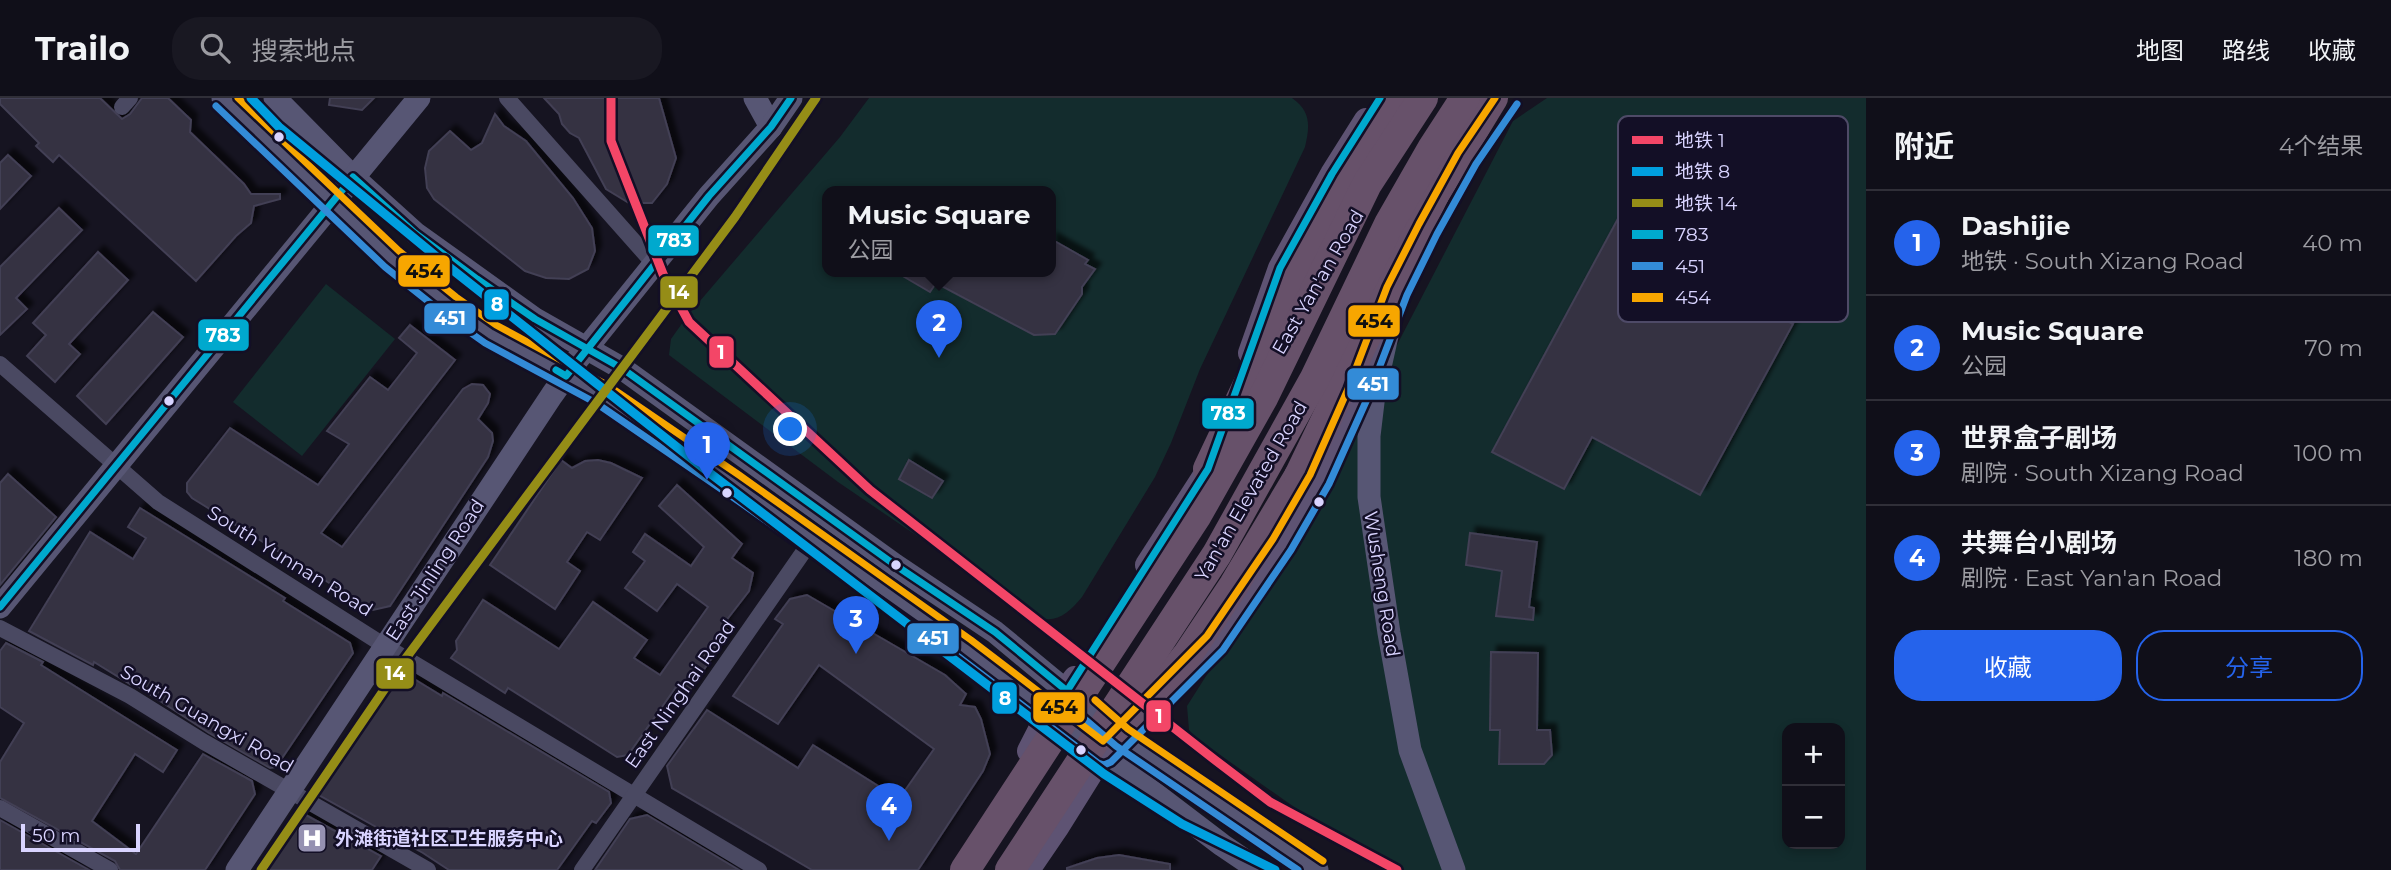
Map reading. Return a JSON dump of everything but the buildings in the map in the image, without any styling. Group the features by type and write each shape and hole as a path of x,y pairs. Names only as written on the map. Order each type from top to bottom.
{"highway":[{"path":"1209,469 1322,228 1393,98"},
{"path":"963,870 1203,503 1263,398 1367,184 1423,98"},
{"name":"Yan'an Elevated Road","path":"982,870 1044,780 1206,527 1256,441 1381,188 1435,98"},
{"name":"Yan'an Elevated Road","path":"1010,870 1217,554 1315,378 1389,224 1465,98"},
{"path":"1114,742 1188,654 1234,585 1299,476 1434,195 1493,98"}],"main road":[{"path":"223,98 331,204 392,259 490,334 601,394 965,649 1048,714 1114,742 1317,870"},
{"path":"275,98 353,177 415,233 535,319 623,369 884,557 995,632 1067,691 1114,742 1222,845 1259,870"},
{"path":"0,607 419,98"},
{"path":"755,98 771,127"},
{"name":"East Jinling Road","path":"237,870 530,425 586,349 709,197 771,127 791,98"},
{"name":"East Yan'an Road","path":"1209,469 1280,268 1332,174 1380,98"},
{"name":"East Yan'an Road","path":"963,870 1048,714 1067,691 1209,469 1371,190 1435,98"},
{"name":"East Yan'an Road","path":"1028,870 1114,742 1142,687 1267,481 1313,396 1368,279 1419,183 1474,98"},
{"name":"East Yan'an Road","path":"1114,742 1215,643 1282,545 1319,480 1358,393 1397,291 1452,182 1507,98"},
{"path":"1368,279 1452,182"},
{"name":"Wusheng Road","path":"1397,291 1374,394 1369,436 1368,489 1410,750 1454,870"}],"street":[{"path":"507,98 655,265"},
{"name":"South Yunnan Road","path":"0,364 158,502 386,646 760,870"},
{"name":"East Ninghai Road","path":"582,870 811,541"},
{"name":"South Guangxi Road","path":"0,628 130,696 428,870"},
{"path":"0,808 110,870"}],"green space":[{"path":"869,98 1292,98 1303,108 1308,120 1305,147 1200,369 1155,477 1082,597 1071,609 1054,619 1033,615 838,482 669,355 671,339 688,315 840,137"},
{"path":"1547,98 1866,98 1866,870 1384,870 1337,837 1333,838 1317,823 1196,738 1189,730 1187,706 1311,511 1513,121"},
{"path":"326,284 395,339 302,456 233,402"}],"metro line":[{"name":"8","path":"251,98 279,127 449,267 711,474 1104,774 1182,824 1275,870"},
{"name":"1","path":"611,98 611,141 663,274 689,322 870,490 1215,760 1270,802 1397,870"},
{"name":"14","path":"261,870 403,662 735,217 816,98"}],"transit line":[{"name":"454","path":"238,98 399,251 456,297 496,325 607,385 739,475 971,640 1103,741 1207,636 1273,539 1310,475 1348,389 1387,287 1458,153 1495,98"},
{"name":"783","path":"556,370 566,376 709,196 771,127 791,98"},
{"name":"783","path":"0,607 353,177 415,233 477,279 535,319 623,369 895,565 995,632 1067,691 1208,469 1280,268 1332,174 1380,98"},
{"name":"451","path":"216,106 385,267 444,314 485,343 596,403 959,657 1104,765 1111,762 1223,650 1291,550 1329,484 1368,397 1407,295 1437,234 1476,164 1517,104"},
{"name":"454","path":"1095,700 1128,729 1323,861"},
{"name":"451","path":"1081,716 1116,746 1298,870"}],"place":[{"name":"Music Square","path":"939,358"},
{"name":"Dashijie","path":"707,480"},
{"name":"世界盒子剧场","path":"856,654"},
{"name":"外滩街道社区卫生服务中心","path":"312,838"},
{"name":"共舞台小剧场","path":"889,841"}]}
